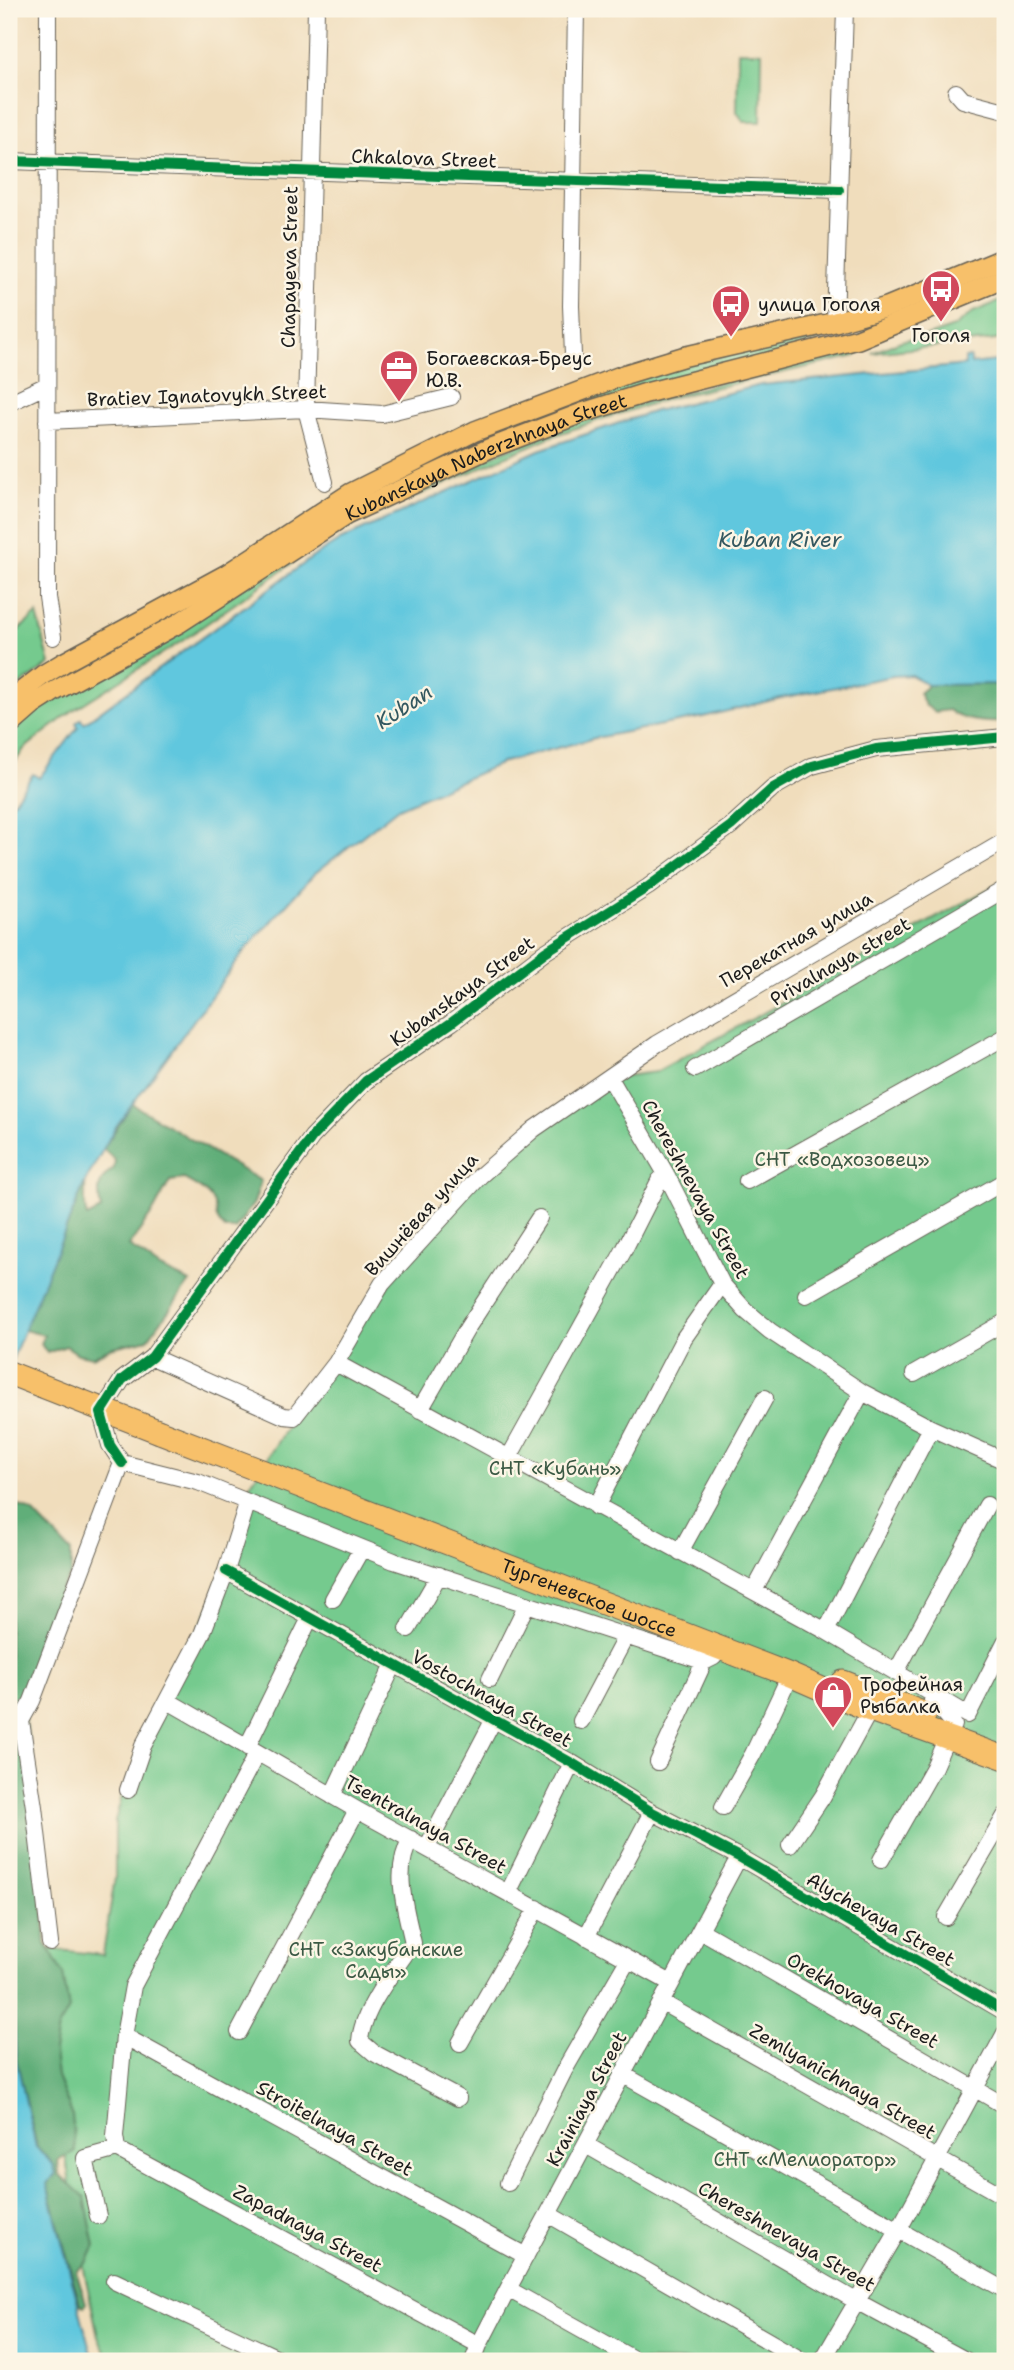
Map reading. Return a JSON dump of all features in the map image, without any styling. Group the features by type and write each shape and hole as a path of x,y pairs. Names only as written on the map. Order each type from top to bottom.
{"highway":[{"name":"Тургеневское шоссе","path":"9,1373 724,1652 790,1675 870,1710 956,1726 1005,1758"},
{"name":"Тургеневское шоссе","path":"724,1652 901,1704 1005,1745"}],"main road":[{"name":"Kubanskaya Naberzhnaya Street","path":"9,701 63,663 227,575 334,503 475,431 626,374 682,357 835,322 887,307 1005,258"},
{"name":"Kubanskaya Naberzhnaya Street","path":"9,726 53,692 179,623 346,515 488,449 613,403 690,380 838,345 883,330 1005,278"},
{"path":"835,322 838,345"}],"street":[{"path":"48,9 47,597 52,637"},
{"name":"Chapayeva Street","path":"316,9 306,409 325,482"},
{"path":"573,355 571,306 576,9"},
{"path":"835,322 845,9"},
{"path":"957,92 963,100 1005,111"},
{"name":"Chkalova Street","path":"9,161 839,190"},
{"path":"9,404 47,386"},
{"name":"Bratiev Ignatovykh Street","path":"47,421 306,409 382,414 451,397"},
{"name":"Kubanskaya Street","path":"122,1463 110,1445 101,1413 122,1380 152,1357 312,1137 366,1081 451,1023 545,952 648,887 731,825 773,788 812,766 876,750 1005,737"},
{"name":"Перекатная улица","path":"609,1079 669,1037 1005,841"},
{"name":"Privalnaya street","path":"695,1069 1005,889"},
{"path":"747,1181 1005,1037"},
{"name":"Вишнёвая улица","path":"152,1357 284,1416 294,1417 335,1363 382,1284 480,1176 534,1129 609,1079"},
{"name":"Chereshnevaya Street","path":"609,1079 666,1174 722,1284 745,1310 770,1331 862,1392 931,1428 1005,1461"},
{"path":"508,1459 624,1250 659,1181 666,1174"},
{"path":"806,1295 1005,1181"},
{"path":"420,1410 468,1327 539,1217"},
{"path":"596,1507 684,1338 722,1284"},
{"path":"914,1374 1005,1322"},
{"path":"335,1363 826,1631 921,1688 956,1726"},
{"path":"754,1591 862,1392"},
{"path":"680,1552 765,1398"},
{"path":"826,1631 931,1428"},
{"path":"50,1942 21,1721 32,1700 122,1463 198,1482 247,1504 362,1548 626,1636 724,1652 658,1762"},
{"path":"128,1790 143,1746 171,1703 202,1634 247,1504"},
{"path":"895,1672 987,1506"},
{"path":"333,1599 362,1548"},
{"name":"Vostochnaya Street","path":"226,1571 572,1763 652,1812 739,1857"},
{"path":"408,1629 439,1575"},
{"path":"491,1679 527,1604"},
{"path":"98,2216 85,2158 117,2149 115,2136 124,2036 133,1986 252,1750 310,1618"},
{"path":"581,1721 626,1636"},
{"path":"881,1860 1005,1642"},
{"path":"332,1796 394,1664"},
{"path":"723,1807 753,1754 790,1675"},
{"path":"901,1704 921,1688"},
{"name":"Tsentralnaya Street","path":"171,1703 356,1810 664,1980"},
{"path":"790,1845 823,1796 870,1710"},
{"path":"427,1847 494,1719"},
{"path":"508,1893 572,1763"},
{"path":"239,2032 356,1810"},
{"path":"586,1937 652,1812"},
{"path":"946,1917 1005,1816"},
{"path":"411,1839 405,1849 401,1878 413,1943 360,2028 360,2041 374,2053 458,2098"},
{"name":"Krainiaya Street","path":"473,2361 479,2344 660,2002 664,1980 700,1930 739,1857"},
{"name":"Alychevaya Street","path":"739,1857 1005,2012"},
{"path":"460,2043 537,1908"},
{"name":"Orekhovaya Street","path":"700,1930 1005,2106"},
{"path":"508,2183 565,2069 628,1961"},
{"name":"Zemlyanichnaya Street","path":"660,2002 1005,2197"},
{"path":"822,2361 898,2231 1005,2033"},
{"name":"Stroitelnaya Street","path":"124,2036 526,2256"},
{"path":"622,2074 1005,2290"},
{"name":"Chereshnevaya Street","path":"586,2145 856,2301 967,2361"},
{"name":"Zapadnaya Street","path":"117,2149 479,2344"},
{"path":"548,2214 803,2361"},
{"path":"114,2281 284,2361"},
{"path":"508,2289 637,2361"}],"green space":[{"path":"738,51 762,52 761,122 744,122 737,112"},
{"path":"1005,299 1005,339 872,353 901,341 954,327 973,312"},
{"path":"820,335 821,339 435,468 9,718 9,707 40,685 443,452 656,370"},
{"path":"858,347 860,352 855,356 674,397 547,438 363,520 328,538 182,641 72,711 24,749 9,771 9,734 37,710 309,543 416,488 583,418"},
{"path":"37,614 50,664 9,693 9,638"},
{"path":"1005,684 1005,721 999,722 968,719 949,710 935,712 925,705 919,693 928,685"},
{"path":"1005,880 1005,2361 109,2361 98,2336 85,2275 62,2135 41,1948 103,1955 115,1877 115,1821 123,1792 226,1571 250,1485 334,1353 480,1171 610,1078 656,1072"},
{"path":"132,1104 261,1181 254,1203 235,1229 225,1229 217,1217 211,1198 204,1191 184,1179 170,1181 129,1246 160,1268 190,1282 148,1339 110,1348 93,1357 78,1354 66,1346 47,1353 41,1344 44,1335 24,1330 85,1182 87,1217 101,1210 101,1181 114,1168 115,1160 103,1149"},
{"path":"9,1501 33,1512 71,1552 71,1574 61,1589 59,1609 21,1704 32,1754 46,1944 63,1974 69,2009 58,2028 54,2052 57,2077 72,2114 75,2151 58,2160 59,2174 85,2198 95,2246 87,2262 76,2271 86,2303 84,2306 80,2304 47,2184 56,2175 54,2165 37,2147 16,2058 9,1923"}],"water":[{"name":"Kuban River","path":"970,357 971,364 1005,360 1005,684 928,685 911,675 893,676 781,698 703,717 595,738 504,762 398,808 314,874 245,950 115,1128 85,1182 9,1367 9,808 33,774 39,778 78,727 76,723 81,719 84,723 340,540 539,450 655,411 761,385 965,365 965,358"},
{"path":"9,1923 16,2058 36,2147 54,2165 56,2175 47,2184 93,2361 9,2361"}],"cycle path":[{"path":"9,161 839,190"},
{"path":"122,1463 110,1445 101,1413 122,1380 152,1357 312,1137 366,1081 451,1023 545,952 648,887 731,826 773,788 812,766 876,749 1005,737"},
{"path":"226,1571 572,1763 652,1812 739,1857 1005,2012"}],"place":[{"name":"Гоголя","path":"941,323"},
{"name":"улица Гоголя","path":"731,338"},
{"name":"Богаевская-Бреус Ю.В.","path":"399,403"},
{"name":"Трофейная Рыбалка","path":"833,1729"}],"water label":[{"name":"Kuban","path":"404,707"}],"park label":[{"name":"СНТ «Водхозовец»","path":"842,1159"},
{"name":"СНТ «Кубань»","path":"555,1468"},
{"name":"СНТ «Закубанские Сады»","path":"376,1960"},
{"name":"СНТ «Мелиоратор»","path":"805,2159"}]}
